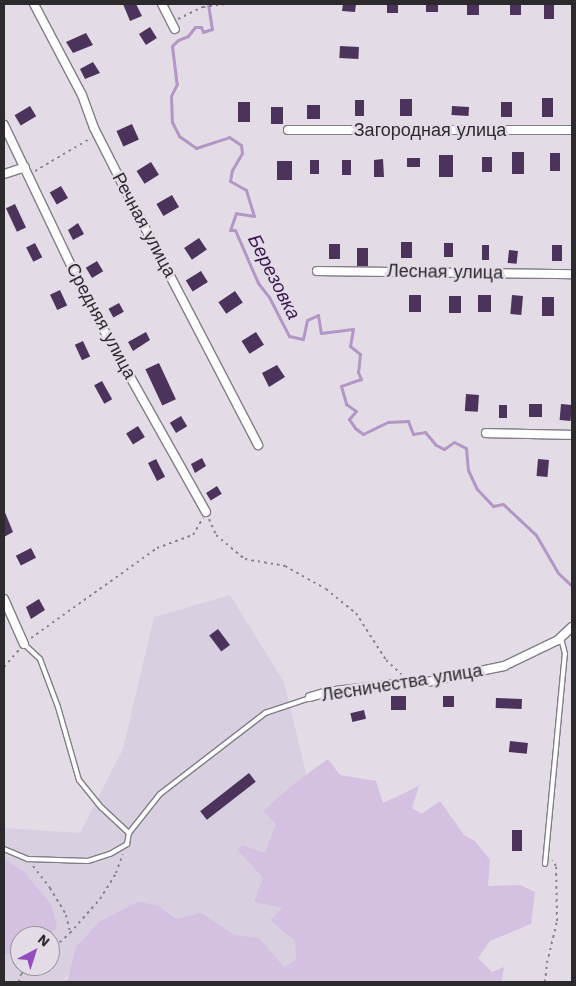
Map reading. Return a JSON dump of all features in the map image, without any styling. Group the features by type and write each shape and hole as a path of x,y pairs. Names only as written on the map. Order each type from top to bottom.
{"street":[{"name":"Речная улица","path":"34,4 82,95 97,134 258,445"},
{"path":"162,4 173,26"},
{"name":"Средняя улица","path":"4,125 91,307 206,512"},
{"name":"Загородная улица","path":"288,130 572,130"},
{"path":"4,174 27,171"},
{"name":"Лесная улица","path":"317,270 572,274"},
{"path":"486,433 572,435"},
{"path":"4,599 24,644"},
{"name":"Лесничества улица","path":"310,697 327,692 410,682 427,682 504,666 560,638 572,626"}],"lane":[{"path":"545,864 565,654 560,638"},
{"path":"24,644 40,659 58,707 79,780 102,808 129,833"},
{"path":"4,849 28,859 88,862 110,854 127,844 129,833 160,794 265,713 310,697"}],"path":[{"path":"173,26 203,7 225,4"},
{"path":"27,171 97,134"},
{"path":"4,667 24,644 157,548 193,535 206,512"},
{"path":"206,512 216,535 245,559 285,566 326,590 356,613 386,660 410,682"},
{"path":"60,942 100,899 116,872 127,844"},
{"path":"545,982 547,962 557,921 556,866 546,852"},
{"path":"28,859 50,888 66,914 70,933"}],"shaded area":[{"path":"230,595 284,682 318,822 315,982 129,914 63,980 64,982 4,982 4,828 80,833 123,749 154,617"},
{"path":"328,759 340,775 376,781 383,803 419,786 412,808 421,814 440,801 464,835 475,841 490,860 488,886 520,885 535,892 531,924 490,941 478,958 492,972 504,967 502,982 59,982 68,979 76,947 99,922 138,902 156,905 177,919 201,913 235,935 259,938 284,967 296,960 295,941 270,920 282,908 254,902 263,878 237,849 242,845 265,853 276,824 263,811 295,783"},
{"path":"4,859 24,872 51,904 57,926 10,926 10,954 4,955"}],"building":[{"path":"123,4 136,4 142,16 130,21"},
{"path":"343,4 356,4 355,12 342,11"},
{"path":"387,4 398,4 398,13 387,13"},
{"path":"426,4 438,4 438,12 426,12"},
{"path":"467,4 479,4 479,15 467,15"},
{"path":"510,4 521,4 521,15 510,15"},
{"path":"544,4 554,4 554,19 544,19"},
{"path":"150,27 157,38 146,45 139,34"},
{"path":"86,33 93,45 73,53 66,42"},
{"path":"340,46 359,47 358,59 339,58"},
{"path":"93,62 100,73 85,79 80,69"},
{"path":"542,98 553,98 553,117 542,117"},
{"path":"400,99 412,99 412,116 400,116"},
{"path":"355,100 364,100 364,116 355,116"},
{"path":"238,102 250,102 250,122 238,122"},
{"path":"501,102 512,102 512,117 501,117"},
{"path":"307,105 320,105 320,119 307,119"},
{"path":"30,106 36,116 21,126 15,115"},
{"path":"452,106 469,107 469,116 452,115"},
{"path":"271,107 283,107 283,124 271,124"},
{"path":"132,124 139,140 123,146 116,131"},
{"path":"512,152 524,152 524,174 512,174"},
{"path":"550,153 560,153 560,171 550,171"},
{"path":"439,155 453,155 453,177 439,177"},
{"path":"482,157 492,157 492,172 482,172"},
{"path":"407,158 420,158 420,167 407,167"},
{"path":"383,159 384,177 374,177 374,160"},
{"path":"310,160 319,160 319,174 310,174"},
{"path":"342,160 351,160 351,175 342,175"},
{"path":"277,161 292,161 292,180 277,180"},
{"path":"151,162 159,175 145,184 137,171"},
{"path":"61,186 68,198 57,205 50,193"},
{"path":"172,195 179,207 163,216 156,204"},
{"path":"15,204 26,228 17,232 6,208"},
{"path":"78,223 84,234 73,240 68,230"},
{"path":"199,238 207,250 192,260 184,248"},
{"path":"401,242 412,242 412,258 401,258"},
{"path":"35,243 42,257 33,262 26,248"},
{"path":"444,243 453,243 453,257 444,257"},
{"path":"329,244 340,244 340,259 329,259"},
{"path":"482,245 489,245 489,260 482,260"},
{"path":"552,245 562,245 562,261 552,261"},
{"path":"357,248 368,248 368,266 357,266"},
{"path":"509,250 518,251 517,264 508,263"},
{"path":"97,261 103,271 92,278 86,268"},
{"path":"201,271 208,282 193,292 186,281"},
{"path":"60,290 67,305 57,310 50,295"},
{"path":"235,291 243,303 226,314 218,302"},
{"path":"409,295 421,295 421,312 409,312"},
{"path":"478,295 491,295 491,312 478,312"},
{"path":"512,295 523,296 521,315 510,314"},
{"path":"449,296 461,296 461,313 449,313"},
{"path":"542,297 554,297 554,316 542,316"},
{"path":"119,303 124,312 113,318 109,309"},
{"path":"146,332 150,340 133,351 128,342"},
{"path":"256,332 264,345 250,354 242,341"},
{"path":"83,341 90,356 82,360 75,345"},
{"path":"159,363 176,399 162,406 145,369"},
{"path":"277,365 285,377 269,387 262,373"},
{"path":"102,381 112,399 104,404 94,385"},
{"path":"466,394 479,395 478,412 465,411"},
{"path":"529,404 542,404 542,417 529,417"},
{"path":"561,404 572,405 571,421 560,420"},
{"path":"499,405 507,405 507,418 499,418"},
{"path":"181,416 187,426 176,433 170,423"},
{"path":"138,426 145,437 133,444 126,433"},
{"path":"202,458 206,466 195,473 191,464"},
{"path":"156,459 165,477 157,481 148,463"},
{"path":"538,459 549,460 547,477 537,476"},
{"path":"217,486 222,494 211,501 206,493"},
{"path":"4,510 13,532 4,537"},
{"path":"31,548 36,558 21,566 16,556"},
{"path":"39,599 45,610 31,619 26,607"},
{"path":"218,629 230,645 221,652 209,636"},
{"path":"391,696 406,696 406,710 391,710"},
{"path":"443,696 454,696 454,707 443,707"},
{"path":"496,698 522,699 522,709 496,708"},
{"path":"364,710 366,719 352,722 350,713"},
{"path":"510,741 528,743 527,754 509,752"},
{"path":"249,773 256,782 207,820 200,811"},
{"path":"512,830 522,830 522,851 512,851"}],"waterway":[{"name":"Березовка","path":"208,4 212,29 203,32 201,27 195,27 188,36 178,40 172,46 177,84 171,96 172,122 179,136 196,148 229,137 241,145 242,153 232,170 230,181 246,190 254,216 236,213 230,230 235,230 258,283 269,297 289,336 303,339 307,320 318,315 321,333 353,329 350,346 360,354 358,372 361,379 341,386 346,404 356,411 349,419 355,428 363,434 388,422 408,421 413,434 425,432 436,445 444,449 454,442 466,448 468,470 477,489 493,506 503,504 536,535 558,573 572,586"}]}
